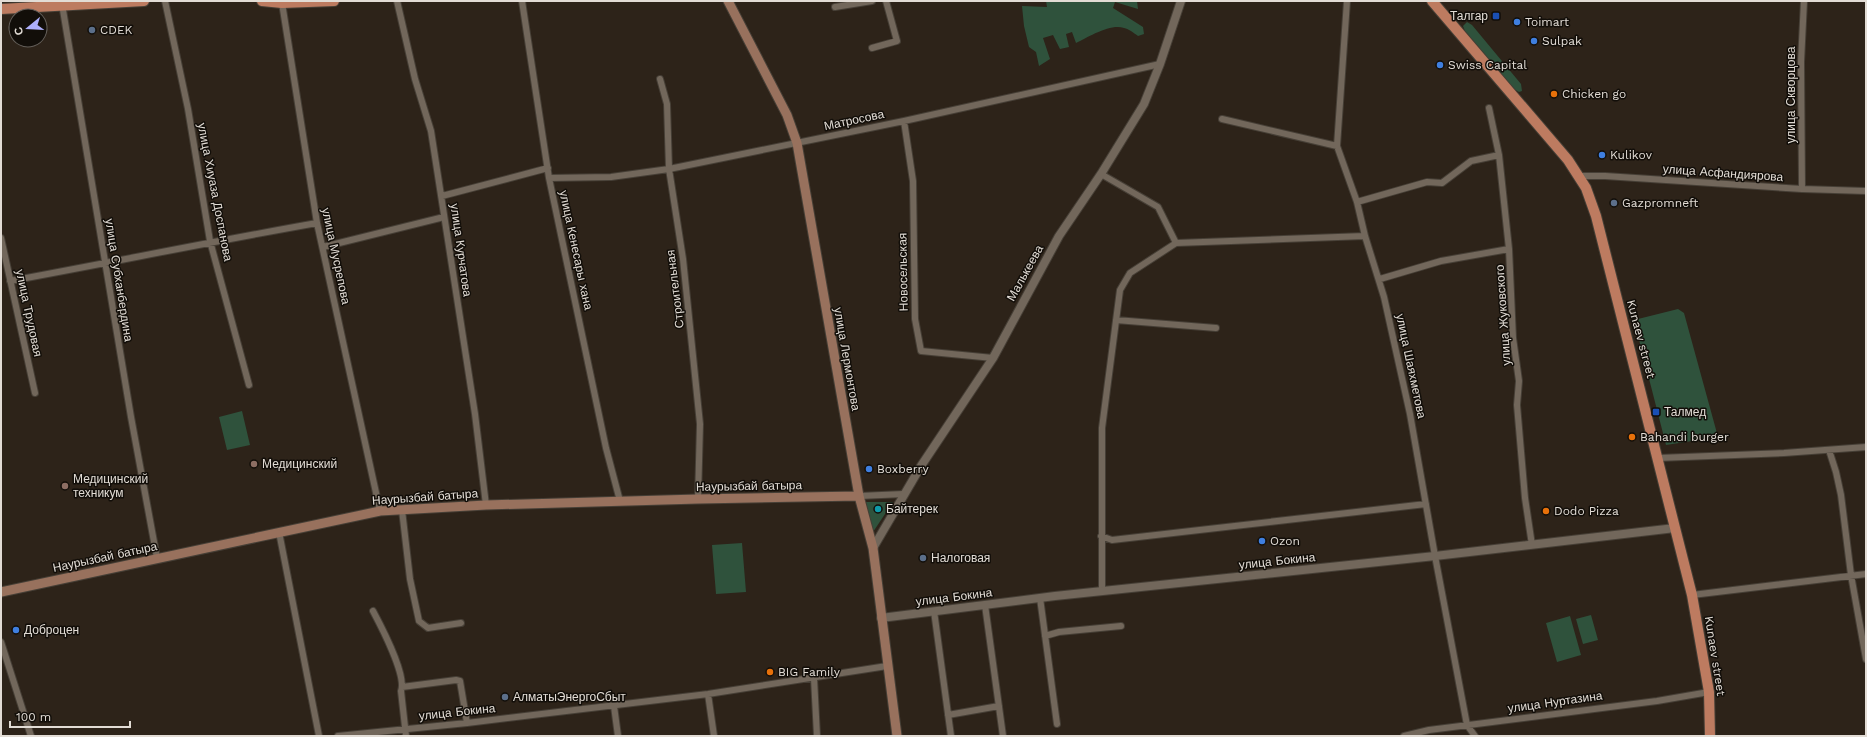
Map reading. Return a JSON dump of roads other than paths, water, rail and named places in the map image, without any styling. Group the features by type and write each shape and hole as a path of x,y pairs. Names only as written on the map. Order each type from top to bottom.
{"main road":[{"path":"1,9 62,4 144,1"},
{"path":"262,1 282,3 334,1"},
{"name":"улица Лермонтова","path":"728,1 787,116 797,143 859,496 873,548 897,736"},
{"name":"Kunaev street","path":"1432,1 1568,160 1586,188 1596,216 1692,595 1709,692 1710,736"},
{"name":"Наурызбай батыра","path":"1,592 380,511 486,505 859,496"}],"street":[{"name":"улица Хиуаза Доспанова","path":"165,1 188,109 210,241 249,385"},
{"name":"улица Курчатова","path":"397,1 416,79 431,131 475,414 486,505"},
{"name":"улица Кенесары хана","path":"522,1 548,168 606,448 620,501"},
{"path":"835,7 872,1"},
{"path":"872,48 897,41 886,1"},
{"name":"Малькеева","path":"873,548 904,494 992,358 1059,236 1101,174 1144,104 1160,64 1181,1"},
{"name":"улица Шаяхметова","path":"1347,1 1337,146 1357,202 1365,236 1380,279 1410,414 1467,725 1475,736"},
{"name":"улица Скворцова","path":"1802,189 1801,62 1804,1"},
{"name":"улица Мусрепова","path":"282,3 317,223 380,511"},
{"name":"улица Субханбердина","path":"62,4 105,264 157,558"},
{"name":"Матросова","path":"550,178 611,177 669,169 904,121 1160,64"},
{"name":"Строительная","path":"660,79 667,104 669,169 683,259 700,424 698,499"},
{"name":"улица Жуковского","path":"1489,108 1499,155 1509,249 1513,338 1519,381 1518,412 1525,498 1532,545"},
{"path":"1222,119 1337,146"},
{"name":"Новосельская","path":"904,121 913,181 915,319 921,351 992,358"},
{"path":"1357,202 1427,182 1442,183 1471,161 1499,155"},
{"path":"442,196 548,168"},
{"path":"1101,174 1158,207 1176,243"},
{"name":"улица Асфандиярова","path":"1579,176 1605,176 1802,189 1866,191"},
{"path":"323,247 444,217"},
{"path":"10,281 105,264 210,241 317,223"},
{"path":"1102,591 1102,428 1120,290 1130,273 1176,243 1365,236"},
{"name":"улица Трудовая","path":"1,238 3,256 35,393"},
{"path":"1380,279 1440,261 1509,249"},
{"path":"1116,320 1216,328"},
{"path":"1658,458 1784,454 1866,447"},
{"path":"1829,450 1841,495 1851,575 1866,659"},
{"path":"859,496 904,494"},
{"path":"1101,536 1112,540 1426,504"},
{"path":"402,510 410,580 419,621 428,628 461,623"},
{"name":"улица Бокина","path":"881,618 1040,598 1435,556 1675,528"},
{"path":"280,532 319,736"},
{"path":"1692,595 1866,574"},
{"path":"1040,598 1057,724"},
{"path":"985,605 1002,736"},
{"path":"373,610 391,646 402,688 401,691 406,733"},
{"path":"934,611 951,736"},
{"path":"1045,636 1059,632 1121,626"},
{"path":"1,642 31,736"},
{"name":"улица Бокина","path":"338,736 375,731 406,733 467,723 708,694 887,666"},
{"path":"814,678 817,736"},
{"path":"402,688 456,680 460,681 467,723"},
{"name":"улица Нуртазина","path":"1404,736 1429,730 1656,701 1709,692"},
{"path":"708,694 714,736"},
{"path":"614,706 618,736"},
{"path":"948,716 999,706"}],"place":[{"name":"Талгар","path":"1496,16"},
{"name":"Toimart","path":"1517,22"},
{"name":"CDEK","path":"92,30"},
{"name":"Sulpak","path":"1534,41"},
{"name":"Swiss Capital","path":"1440,65"},
{"name":"Chicken go","path":"1554,94"},
{"name":"Kulikov","path":"1602,155"},
{"name":"Gazpromneft","path":"1614,203"},
{"name":"Талмед","path":"1656,412"},
{"name":"Bahandi burger","path":"1632,437"},
{"name":"Медицинский","path":"254,464"},
{"name":"Boxberry","path":"869,469"},
{"name":"Медицинский техникум","path":"65,486"},
{"name":"Байтерек","path":"878,509"},
{"name":"Dodo Pizza","path":"1546,511"},
{"name":"Ozon","path":"1262,541"},
{"name":"Налоговая","path":"923,558"},
{"name":"Доброцен","path":"16,630"},
{"name":"BIG Family","path":"770,672"},
{"name":"АлматыЭнергоСбыт","path":"505,697"}]}
